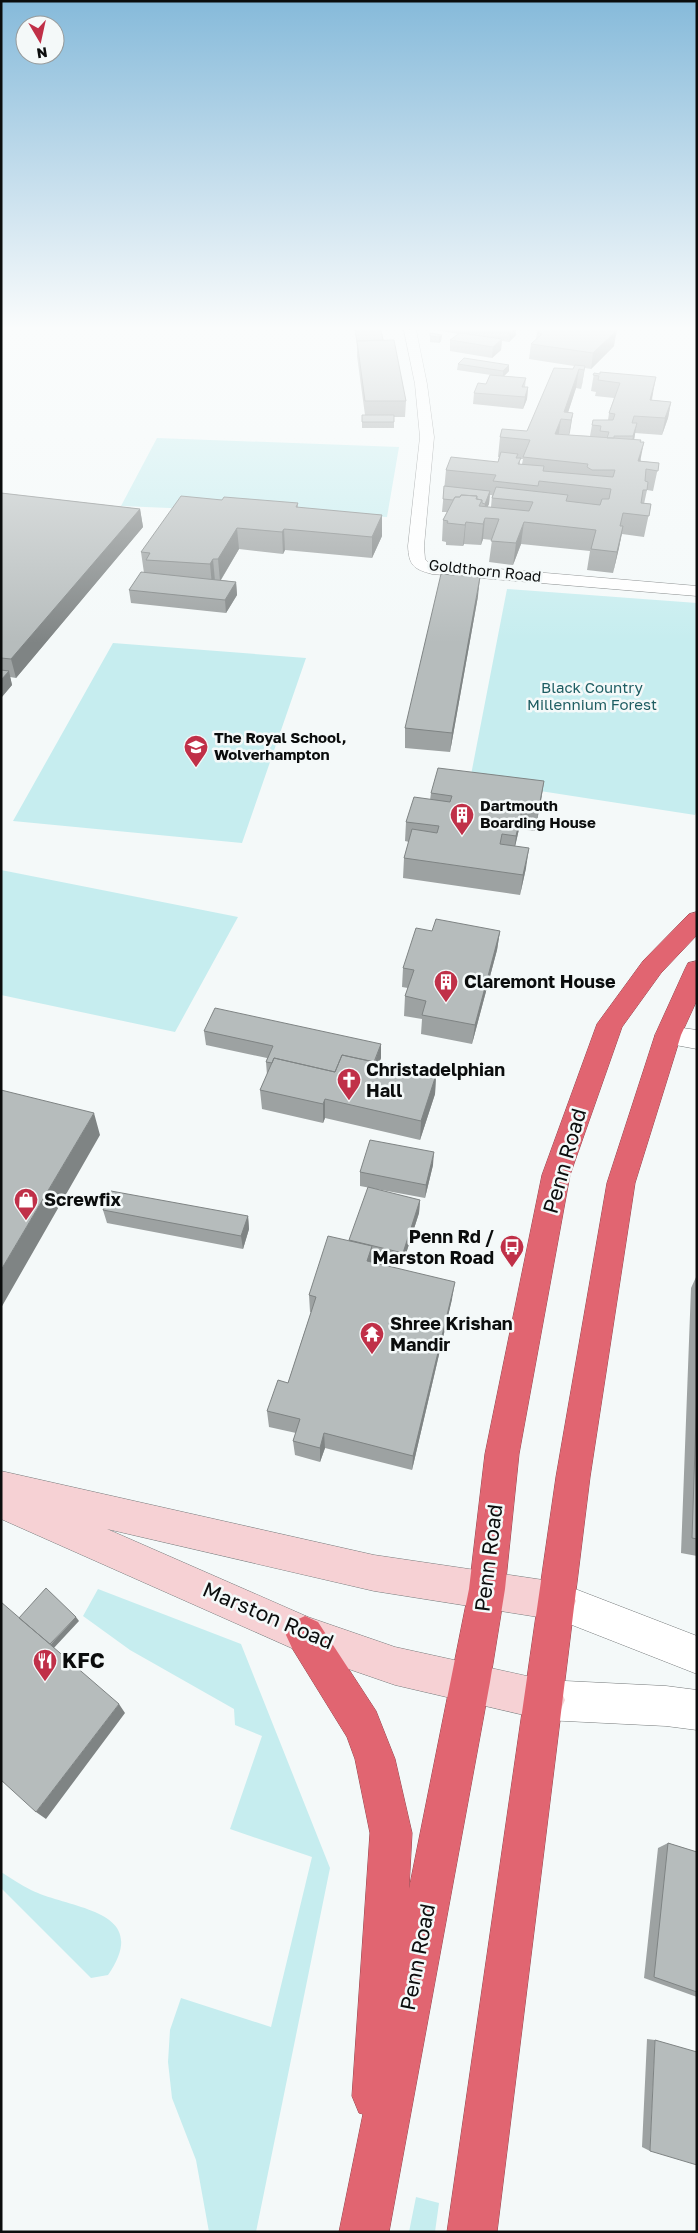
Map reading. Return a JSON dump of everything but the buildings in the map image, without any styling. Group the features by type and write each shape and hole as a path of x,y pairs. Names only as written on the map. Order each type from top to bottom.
{"highway":[{"name":"Penn Road","path":"367,2217 472,1682 486,1589 502,1454 556,1175 610,1024 652,967 697,920"},
{"path":"472,2232 545,1700 573,1476 621,1183 668,1035 697,969"},
{"path":"305,1635 362,1725 375,1759 391,1833 367,2217"}],"street":[{"name":"Goldthorn Road","path":"428,434 416,546 416,560 423,566 432,569 697,591"},
{"path":"668,1035 697,1040"},
{"path":"1,1488 357,1569 557,1602 697,1655"},
{"name":"Marston Road","path":"1,1501 305,1635 395,1666 545,1700"},
{"path":"545,1700 666,1706 697,1710"}],"green space":[{"path":"157,438 399,447 387,517 121,506"},
{"name":"Black Country Millennium Forest","path":"507,589 697,603 697,810 695,815 470,780"},
{"path":"113,643 306,658 242,843 13,821"},
{"path":"1,870 238,917 175,1032 1,995"},
{"path":"98,1589 241,1644 330,1868 256,2232 209,2232 196,2160 172,2098 168,2062 170,2030 181,1998 271,2027 312,1857 230,1829 262,1736 235,1725 234,1709 130,1650 83,1616"},
{"path":"1,1872 31,1890 85,1908 102,1915 114,1924 121,1937 119,1953 108,1975 91,1978 1,1888"},
{"path":"416,2197 439,2203 435,2232 409,2232"}],"place":[{"name":"The Royal School, Wolverhampton","path":"196,768"},
{"name":"Dartmouth Boarding House","path":"462,836"},
{"name":"Claremont House","path":"446,1003"},
{"name":"Christadelphian Hall","path":"349,1101"},
{"name":"Screwfix","path":"26,1221"},
{"name":"Penn Rd / Marston Road","path":"512,1268"},
{"name":"Shree Krishan Mandir","path":"372,1355"},
{"name":"KFC","path":"45,1682"}]}
